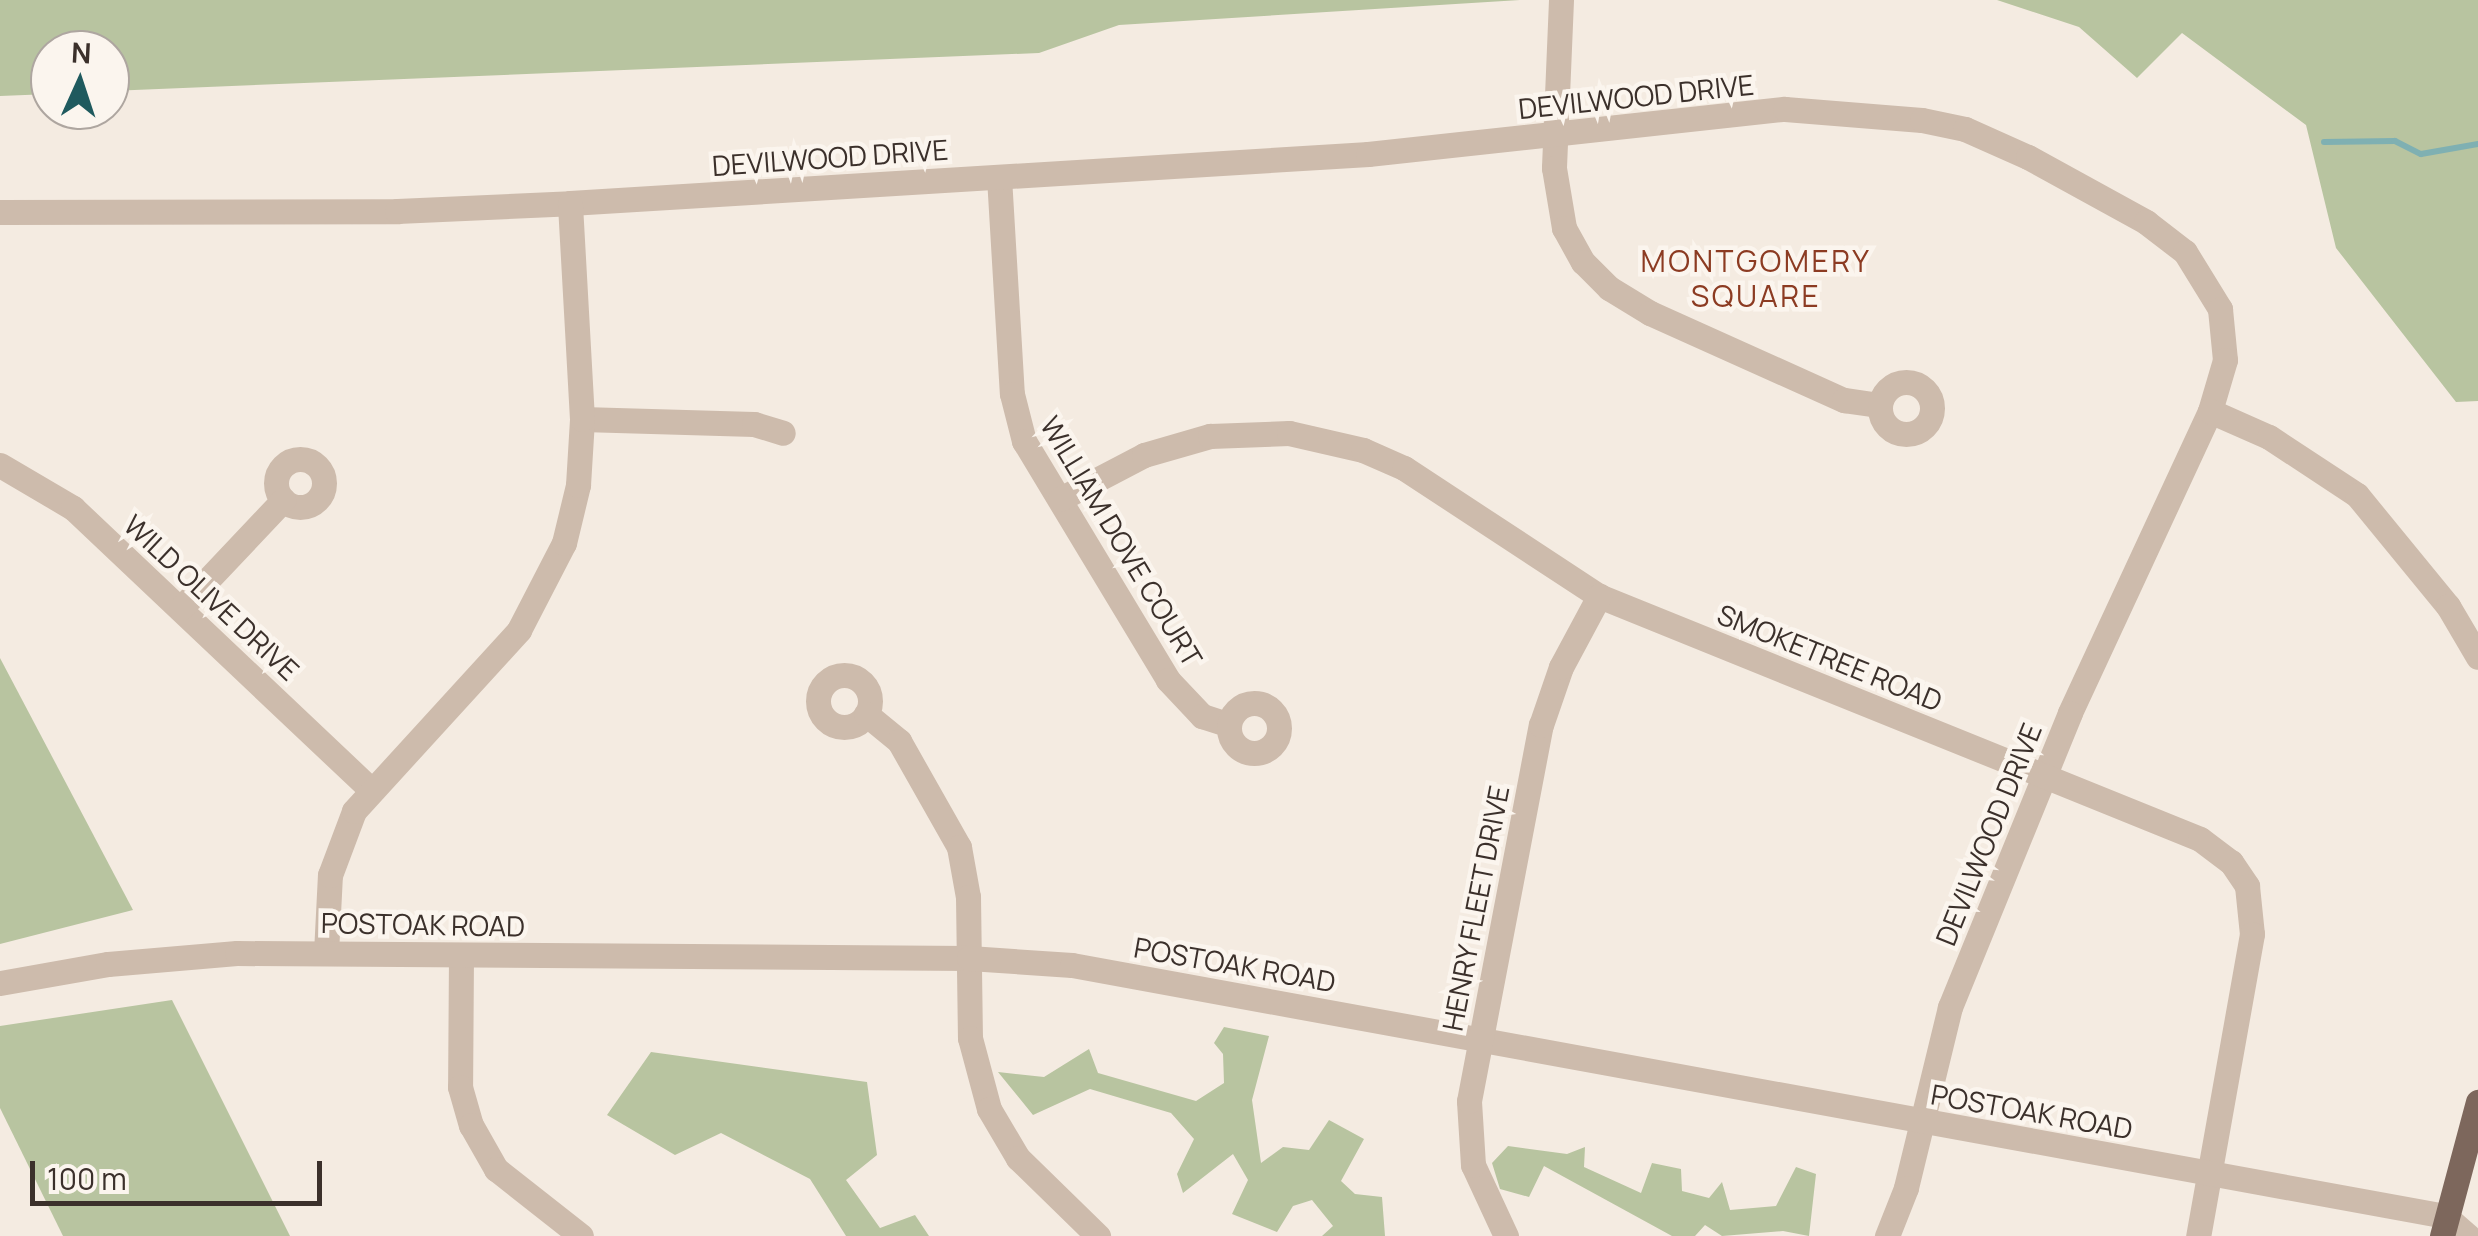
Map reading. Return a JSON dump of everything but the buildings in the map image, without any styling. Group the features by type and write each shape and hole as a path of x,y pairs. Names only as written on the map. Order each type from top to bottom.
{"main road":[{"path":"2444,1226 2478,1102"}],"street":[{"path":"1562,0 1556,134 1564,228 1609,288 1844,400 1880,405"},
{"name":"DEVILWOOD DRIVE","path":"0,212 397,212 570,203 1368,154 1832,109 1922,120 1995,140 2146,222 2202,272 2225,336 2221,385 2046,776 1950,1007 1906,1188 1887,1236"},
{"name":"WILLIAM DOVE COURT","path":"998,177 1015,412 1060,499 1168,680 1202,716 1229,725"},
{"path":"326,953 335,854 370,789 491,664 541,592 573,512 582,419 570,203"},
{"path":"2210,411 2269,438 2357,495 2448,606 2478,657"},
{"path":"582,419 754,424 783,433"},
{"name":"SMOKETREE ROAD","path":"1060,499 1182,442 1265,432 1326,439 1404,468 1599,596 2200,839 2231,862 2247,886 2252,934 2198,1236"},
{"name":"WILD OLIVE DRIVE","path":"0,466 73,508 370,789"},
{"path":"181,608 284,500"},
{"name":"HENRY FLEET DRIVE","path":"1506,1236 1478,1183 1470,1146 1470,1100 1541,726 1561,666 1599,596"},
{"path":"2448,606 2478,624"},
{"path":"866,714 899,741 951,823 965,872 970,1038 989,1110 1018,1158 1098,1236"},
{"name":"POSTOAK ROAD","path":"0,983 126,962 326,953 969,958 1072,965 2209,1174 2444,1226"},
{"path":"461,955 460,1086 471,1126 496,1169 581,1236"},
{"path":"2444,1226 2468,1236"}],"green space":[{"path":"0,0 1520,0 1119,25 1039,53 130,90 130,30 30,30 30,95 0,96"},
{"path":"1997,0 2478,0 2478,401 2456,402 2336,248 2306,125 2182,33 2137,78 2079,27"},
{"path":"0,658 133,910 0,944"},
{"path":"172,1000 290,1236 63,1236 0,1108 0,1026"},
{"path":"1224,1027 1269,1036 1252,1100 1261,1163 1283,1147 1309,1150 1329,1120 1364,1139 1341,1181 1355,1194 1382,1197 1385,1236 1322,1236 1333,1226 1312,1200 1293,1206 1277,1232 1232,1214 1248,1180 1233,1154 1183,1193 1177,1174 1194,1139 1171,1113 1090,1089 1033,1115 998,1072 1044,1077 1089,1049 1098,1073 1196,1101 1224,1083 1223,1054 1214,1043"},
{"path":"651,1052 867,1082 877,1155 846,1180 880,1228 915,1215 929,1236 846,1236 810,1179 721,1133 675,1155 607,1115"},
{"path":"1508,1146 1567,1154 1585,1147 1584,1167 1641,1193 1652,1163 1681,1169 1682,1191 1709,1198 1722,1182 1730,1210 1776,1206 1796,1167 1816,1174 1809,1236 1783,1231 1722,1236 1705,1225 1695,1236 1672,1236 1544,1166 1529,1197 1500,1189 1492,1163"}],"waterway":[{"path":"2324,142 2395,141 2421,154 2478,144"}],"district":[{"name":"MONTGOMERY SQUARE","path":"1756,278"}]}
